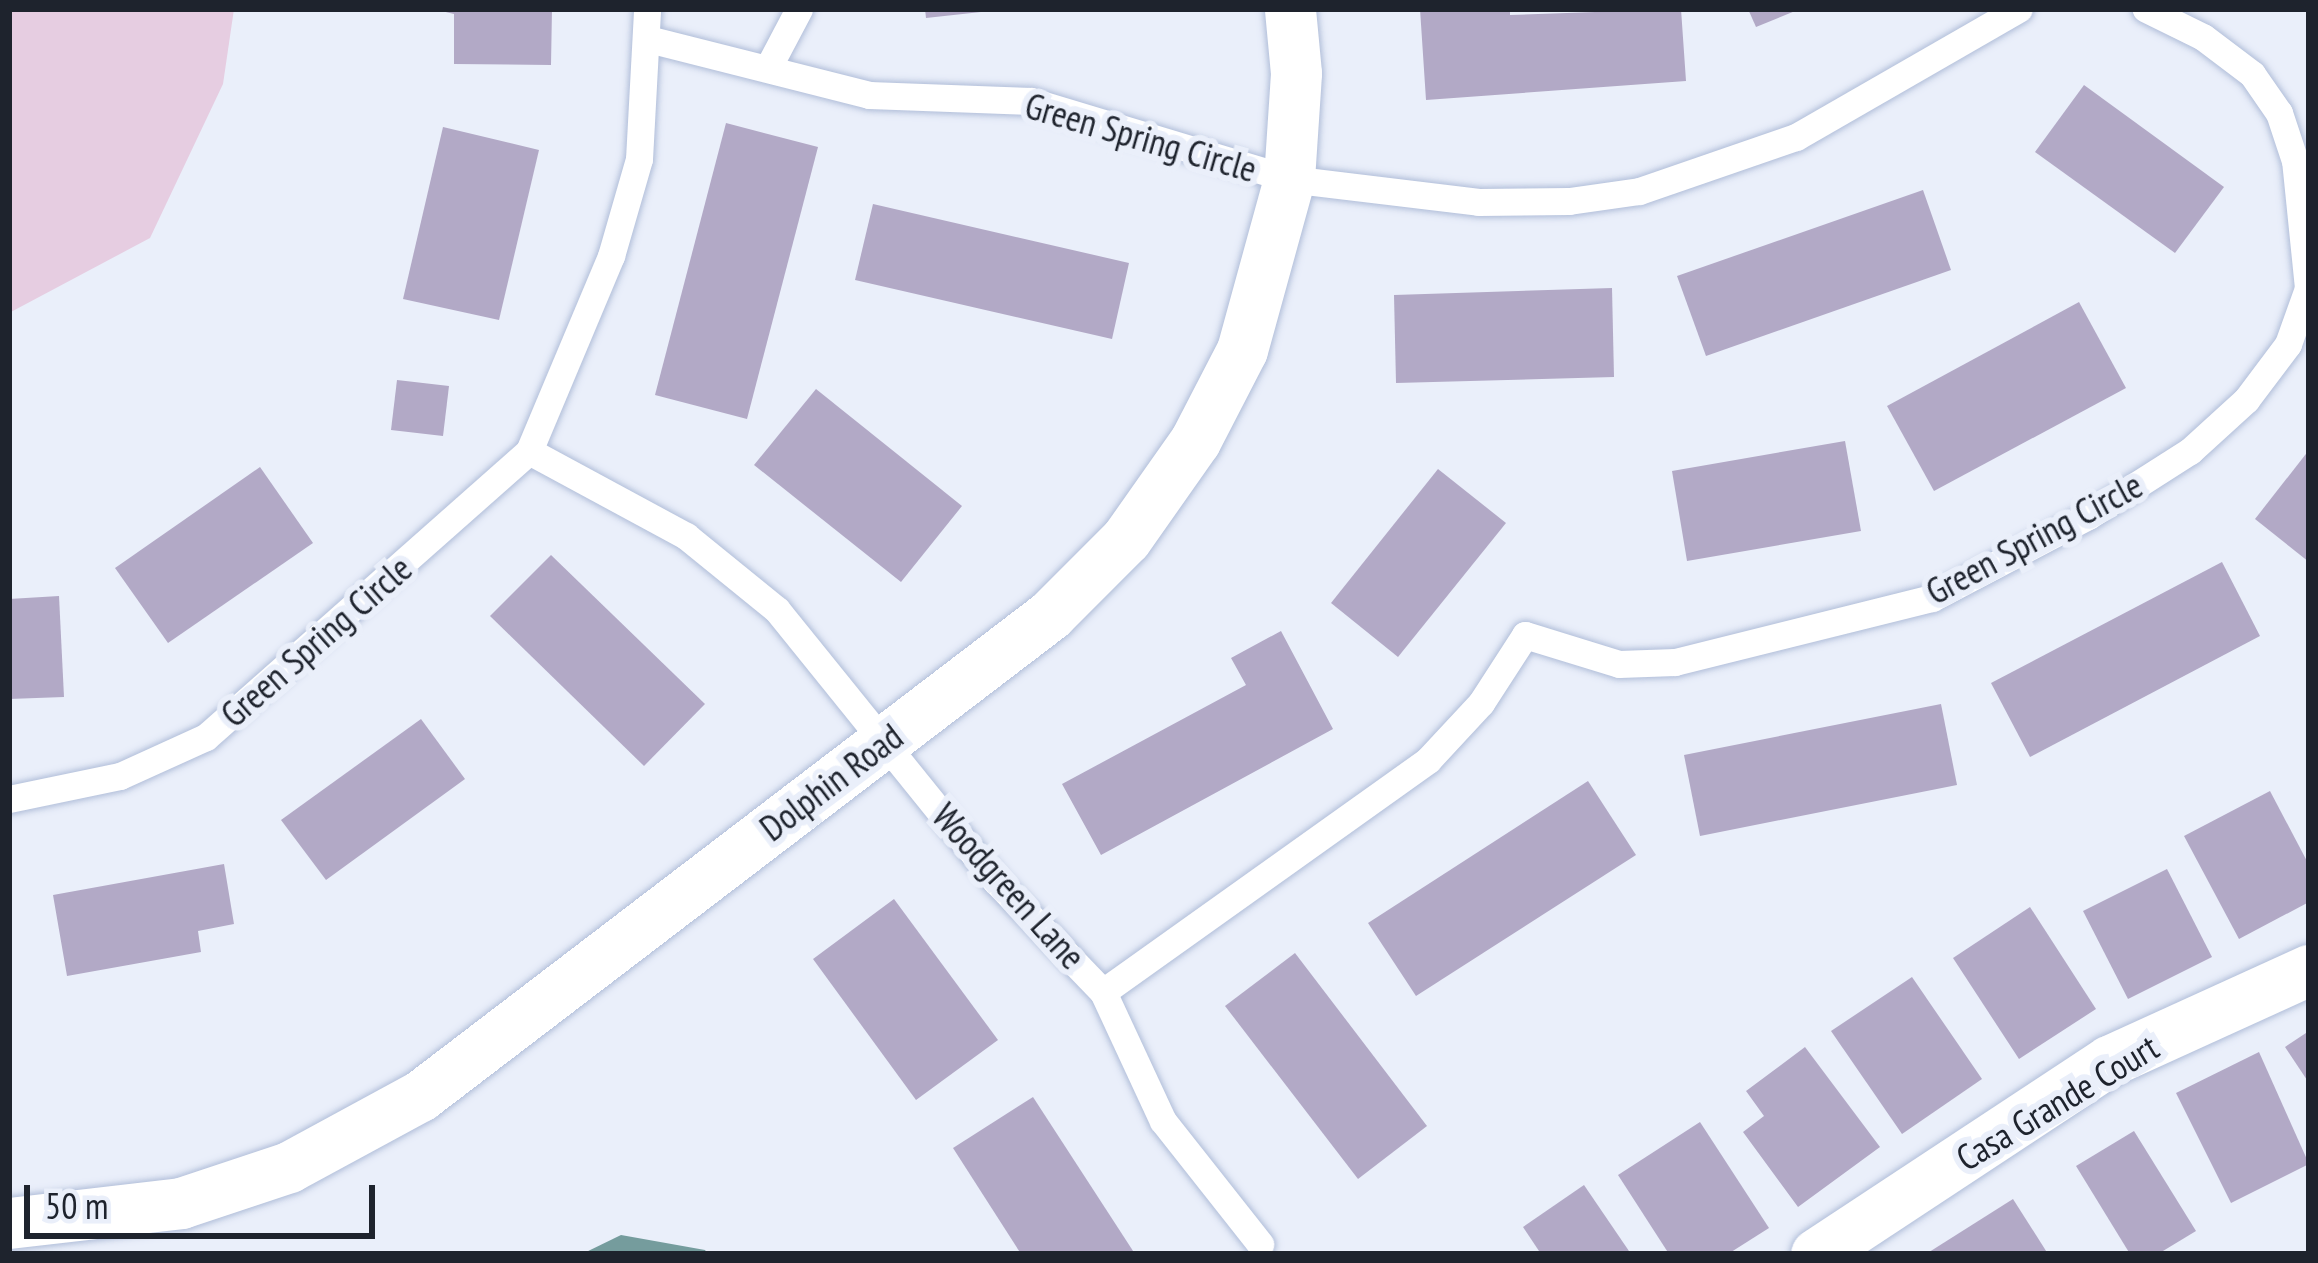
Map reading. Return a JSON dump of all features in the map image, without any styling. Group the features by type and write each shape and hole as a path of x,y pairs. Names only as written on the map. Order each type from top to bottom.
{"street":[{"name":"Dolphin Road","path":"9,1223 181,1203 290,1167 420,1096 1050,615 1126,539 1195,441 1241,350 1289,179 1296,73 1290,9"},
{"name":"Casa Grande Court","path":"1823,1252 2109,1061 2309,970"}],"lane":[{"path":"647,9 648,39"},
{"path":"770,64 799,9"},
{"name":"Green Spring Circle","path":"9,799 120,776 206,737 530,451 628,198 639,158 648,39 770,64 869,95 1031,100 1289,179 1479,202 1639,191 1796,137 2019,9"},
{"name":"Green Spring Circle","path":"1103,992 1428,760 1480,703 1525,635 1598,660 1675,662 1932,598 2089,516 2190,451 2246,400 2288,344 2308,288 2295,161 2279,113 2252,74 2203,37 2146,9"},
{"name":"Woodgreen Lane","path":"530,451 686,536 777,610 887,739 996,881 1103,992 1163,1120 1260,1244"}],"shaded area":[{"path":"9,9 234,9 223,84 150,238 9,313"},
{"path":"621,1235 705,1250 708,1254 582,1254"}],"building":[{"path":"433,9 552,9 551,65 454,64 454,14"},
{"path":"925,9 981,9 981,12 926,18"},
{"path":"1420,9 1510,9 1510,15 1681,9 1686,81 1426,100"},
{"path":"1748,9 1800,9 1756,27"},
{"path":"2084,85 2224,187 2175,253 2035,152"},
{"path":"726,123 818,147 747,419 655,395"},
{"path":"443,127 539,150 499,320 403,299"},
{"path":"1923,190 1951,270 1706,356 1677,276"},
{"path":"873,204 1129,263 1112,339 855,280"},
{"path":"1612,288 1614,377 1396,383 1394,295"},
{"path":"2079,302 2126,388 1934,491 1887,406"},
{"path":"397,380 449,386 443,436 391,430"},
{"path":"816,389 962,506 901,582 754,465"},
{"path":"1845,441 1861,531 1687,561 1672,471"},
{"path":"2309,450 2309,562 2255,519"},
{"path":"260,467 313,543 168,643 115,568"},
{"path":"1438,469 1506,523 1398,657 1331,603"},
{"path":"551,555 705,704 644,766 490,616"},
{"path":"2222,562 2260,636 2030,757 1991,683"},
{"path":"59,596 64,697 9,699 9,599"},
{"path":"1281,631 1333,729 1101,855 1062,784 1246,685 1231,658"},
{"path":"1941,704 1957,785 1700,836 1684,755"},
{"path":"421,719 465,779 326,880 281,820"},
{"path":"1588,781 1636,855 1416,996 1368,923"},
{"path":"2270,791 2309,865 2309,902 2239,939 2184,836"},
{"path":"224,864 234,924 198,931 201,952 67,976 53,895"},
{"path":"2167,869 2212,957 2128,999 2083,911"},
{"path":"894,899 998,1040 916,1100 813,959"},
{"path":"2030,907 2096,1009 2019,1059 1953,958"},
{"path":"1295,953 1427,1126 1358,1179 1225,1006"},
{"path":"1912,977 1982,1079 1902,1134 1831,1031"},
{"path":"2309,1031 2309,1083 2285,1047"},
{"path":"1805,1047 1880,1147 1798,1207 1743,1132 1764,1116 1746,1091"},
{"path":"2259,1052 2309,1164 2231,1203 2176,1093"},
{"path":"1033,1097 1135,1254 1021,1254 953,1148"},
{"path":"1700,1122 1769,1228 1728,1254 1669,1254 1618,1175"},
{"path":"2134,1131 2196,1231 2158,1254 2130,1254 2076,1166"},
{"path":"1584,1185 1631,1254 1541,1254 1523,1227"},
{"path":"2013,1199 2048,1254 1926,1254"}]}
